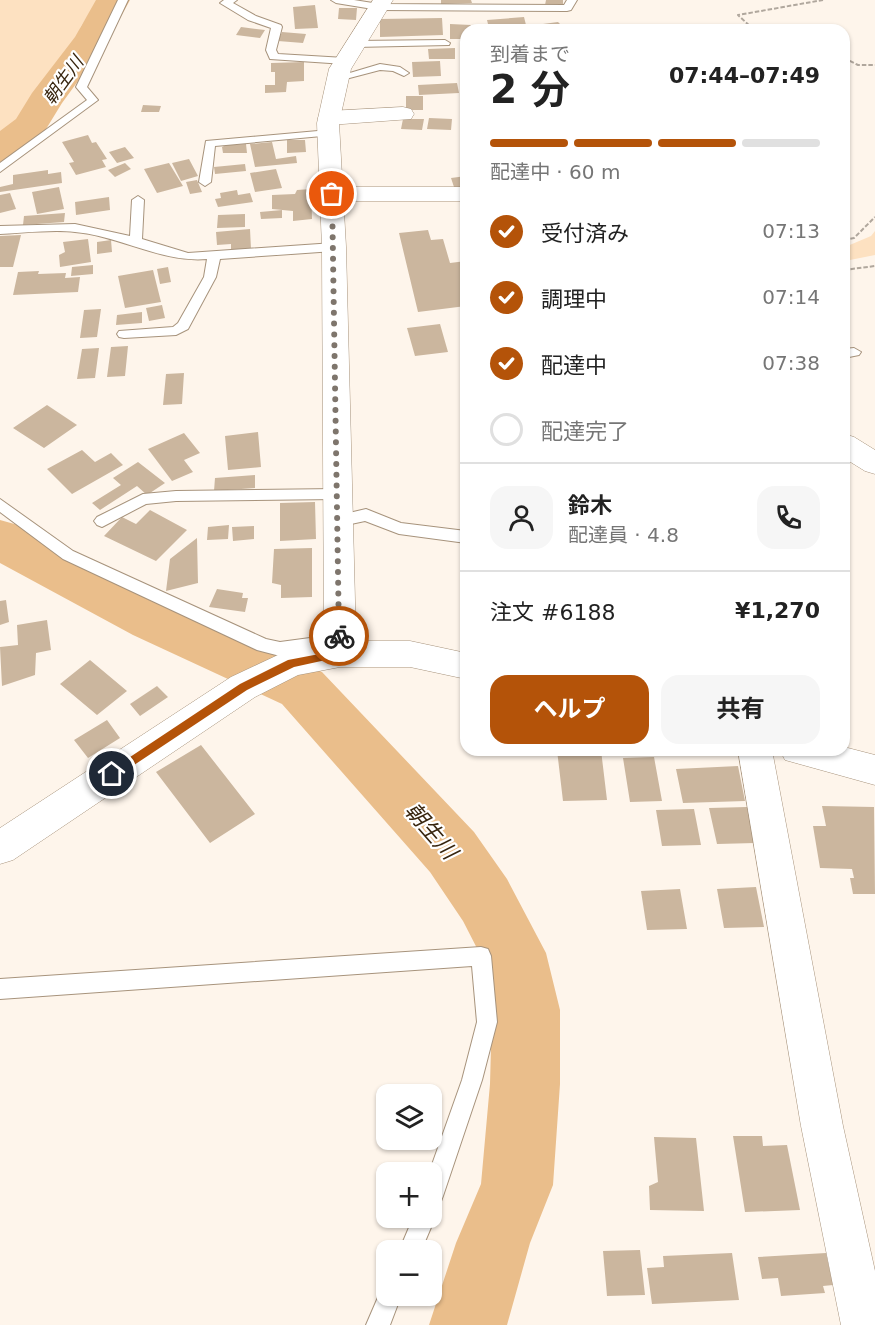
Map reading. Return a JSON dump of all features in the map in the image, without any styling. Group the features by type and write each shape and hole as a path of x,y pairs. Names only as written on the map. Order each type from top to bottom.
{"street":[{"path":"340,647 334,247 329,126 346,61 381,3"},
{"path":"329,126 403,114"},
{"path":"332,194 460,195"},
{"path":"850,448 875,464"},
{"path":"0,848 243,687 292,663 340,647 410,654 460,665"},
{"path":"756,756 822,1126 864,1325"},
{"path":"826,756 875,771"}],"lane":[{"path":"0,169 93,100 81,87 123,0"},
{"path":"232,0 225,3 252,18 277,27 271,50 274,57 346,61 395,67 404,73"},
{"path":"336,0 567,8 572,0"},
{"path":"346,61 445,43"},
{"path":"205,182 210,143 329,126"},
{"path":"135,241 138,200"},
{"path":"0,230 75,228 135,241 187,257 334,247"},
{"path":"124,334 176,331 183,326 210,277 214,255"},
{"path":"102,521 143,499 176,496 337,494"},
{"path":"0,504 68,555 264,645 280,650 340,647"},
{"path":"337,521 366,515 399,528 460,536"},
{"path":"0,990 481,956 487,1022 472,1080 442,1167"},
{"path":"378,1325 386,1306"}],"path":[{"path":"748,24 738,15 823,0"},
{"path":"850,61 858,65 875,65"},
{"path":"850,239 854,238 875,217"},
{"path":"850,269 875,266"}],"shaded area":[{"path":"0,0 98,0 81,26 53,102 0,143"},
{"path":"875,231 875,255 850,260 850,245 871,236"}],"building":[{"path":"441,0 471,0 472,3 441,4"},
{"path":"546,0 563,0 563,6 545,5"},
{"path":"315,5 318,28 295,29 293,7"},
{"path":"339,8 357,8 356,20 338,19"},
{"path":"524,17 526,24 488,24 487,20"},
{"path":"442,18 443,35 380,37 380,19"},
{"path":"450,24 460,24 460,39 450,39"},
{"path":"241,27 265,30 260,38 236,35"},
{"path":"282,32 306,34 303,43 278,41"},
{"path":"455,48 455,59 429,59 428,49"},
{"path":"440,61 441,76 413,77 412,62"},
{"path":"304,62 304,81 287,82 286,92 265,93 265,85 275,85 275,72 271,72 271,63"},
{"path":"457,83 459,93 419,95 418,85"},
{"path":"406,96 423,96 423,110 406,110"},
{"path":"143,105 161,106 159,112 141,112"},
{"path":"429,118 452,119 451,130 427,129"},
{"path":"403,119 424,119 422,130 401,129"},
{"path":"88,135 92,143 96,142 107,159 102,160 106,167 76,175 69,163 74,162 62,142"},
{"path":"287,140 305,140 306,152 287,153"},
{"path":"272,142 276,159 296,156 297,163 255,167 250,144"},
{"path":"246,144 247,153 223,153 222,147 226,145"},
{"path":"125,147 134,158 117,163 109,152"},
{"path":"189,159 198,176 181,181 172,163"},
{"path":"125,163 131,169 115,177 108,170"},
{"path":"169,163 183,186 157,193 144,169"},
{"path":"245,164 246,171 215,174 214,167"},
{"path":"276,169 282,188 255,192 250,173"},
{"path":"48,170 48,174 61,172 62,183 0,192 0,187 13,184 13,175"},
{"path":"460,177 460,190 455,190 451,178"},
{"path":"197,180 202,192 190,194 186,182"},
{"path":"59,187 64,209 37,214 32,192"},
{"path":"311,189 312,219 293,221 293,211 272,209 272,195 295,194 297,190"},
{"path":"237,190 238,195 250,193 253,202 218,207 215,199 221,198 220,193"},
{"path":"10,193 16,209 0,213 0,195"},
{"path":"109,197 110,210 76,215 75,202"},
{"path":"282,210 282,218 261,219 260,212"},
{"path":"65,213 64,222 23,225 24,216"},
{"path":"245,214 245,227 217,228 218,215"},
{"path":"250,229 251,249 231,251 231,244 217,245 216,232"},
{"path":"428,230 431,240 443,239 450,263 460,262 460,307 418,312 399,233"},
{"path":"21,235 13,267 0,267 0,236"},
{"path":"88,239 91,262 60,267 59,255 65,252 63,242"},
{"path":"111,240 112,252 97,254 97,242"},
{"path":"93,265 93,274 71,276 72,267"},
{"path":"168,267 171,282 160,284 157,269"},
{"path":"153,270 161,302 125,308 118,276"},
{"path":"39,271 38,274 66,273 65,278 80,277 78,292 13,295 18,272"},
{"path":"162,305 165,318 149,321 146,308"},
{"path":"101,309 97,337 80,338 84,310"},
{"path":"142,312 142,323 116,325 117,315"},
{"path":"440,324 448,352 415,356 407,328"},
{"path":"128,346 125,376 107,377 111,347"},
{"path":"99,348 95,378 77,379 82,349"},
{"path":"184,373 182,404 163,405 166,374"},
{"path":"47,405 77,425 44,448 13,428"},
{"path":"258,432 261,467 228,470 225,436"},
{"path":"184,433 200,453 184,460 193,472 172,481 148,449"},
{"path":"82,450 95,462 111,453 123,465 72,494 47,469"},
{"path":"138,462 165,483 147,495 137,486 100,510 92,503 121,485 113,478"},
{"path":"255,475 255,488 214,491 215,478"},
{"path":"315,502 316,539 280,541 280,503"},
{"path":"150,510 187,530 156,561 104,536 122,517 136,524"},
{"path":"229,525 228,539 207,540 208,527"},
{"path":"254,526 254,539 233,541 232,527"},
{"path":"197,538 198,583 166,591 170,559"},
{"path":"312,548 312,597 281,598 281,585 272,583 274,549"},
{"path":"217,589 243,593 242,598 248,598 245,612 209,607"},
{"path":"6,600 9,622 0,625 0,601"},
{"path":"47,620 51,650 36,653 35,675 2,686 0,647 18,645 17,625"},
{"path":"90,660 127,691 97,715 60,684"},
{"path":"157,686 168,697 140,716 130,704"},
{"path":"107,720 120,738 88,758 74,740"},
{"path":"201,745 255,814 210,843 156,772"},
{"path":"558,756 602,756 607,800 563,801"},
{"path":"654,757 662,801 630,802 623,758"},
{"path":"738,766 745,801 683,803 676,769"},
{"path":"822,806 874,807 875,894 853,894 850,878 854,878 852,869 820,868 813,826 826,826"},
{"path":"747,807 755,843 717,844 709,808"},
{"path":"694,809 701,845 662,846 656,810"},
{"path":"756,887 764,927 724,928 717,889"},
{"path":"680,889 687,929 647,930 641,891"},
{"path":"733,1136 762,1136 763,1146 787,1145 800,1210 745,1212"},
{"path":"654,1137 696,1138 704,1211 650,1210 649,1186 658,1182"},
{"path":"640,1250 645,1295 607,1296 603,1251"},
{"path":"732,1253 739,1300 652,1304 647,1268 664,1267 663,1256"},
{"path":"826,1253 833,1285 823,1286 825,1293 781,1296 778,1278 762,1279 758,1257"}],"waterway":[{"name":"朝生川","path":"0,150 30,126 45,101 91,40 113,0"},
{"name":"朝生川","path":"0,539 152,620 302,688 452,852 485,900 513,953 526,1010 525,1084 517,1185 493,1243 468,1325"}],"way so far":[{"path":"332,194 336,329 339,636"}],"route":[{"path":"112,774 243,687 292,663 340,654 339,636"}]}
